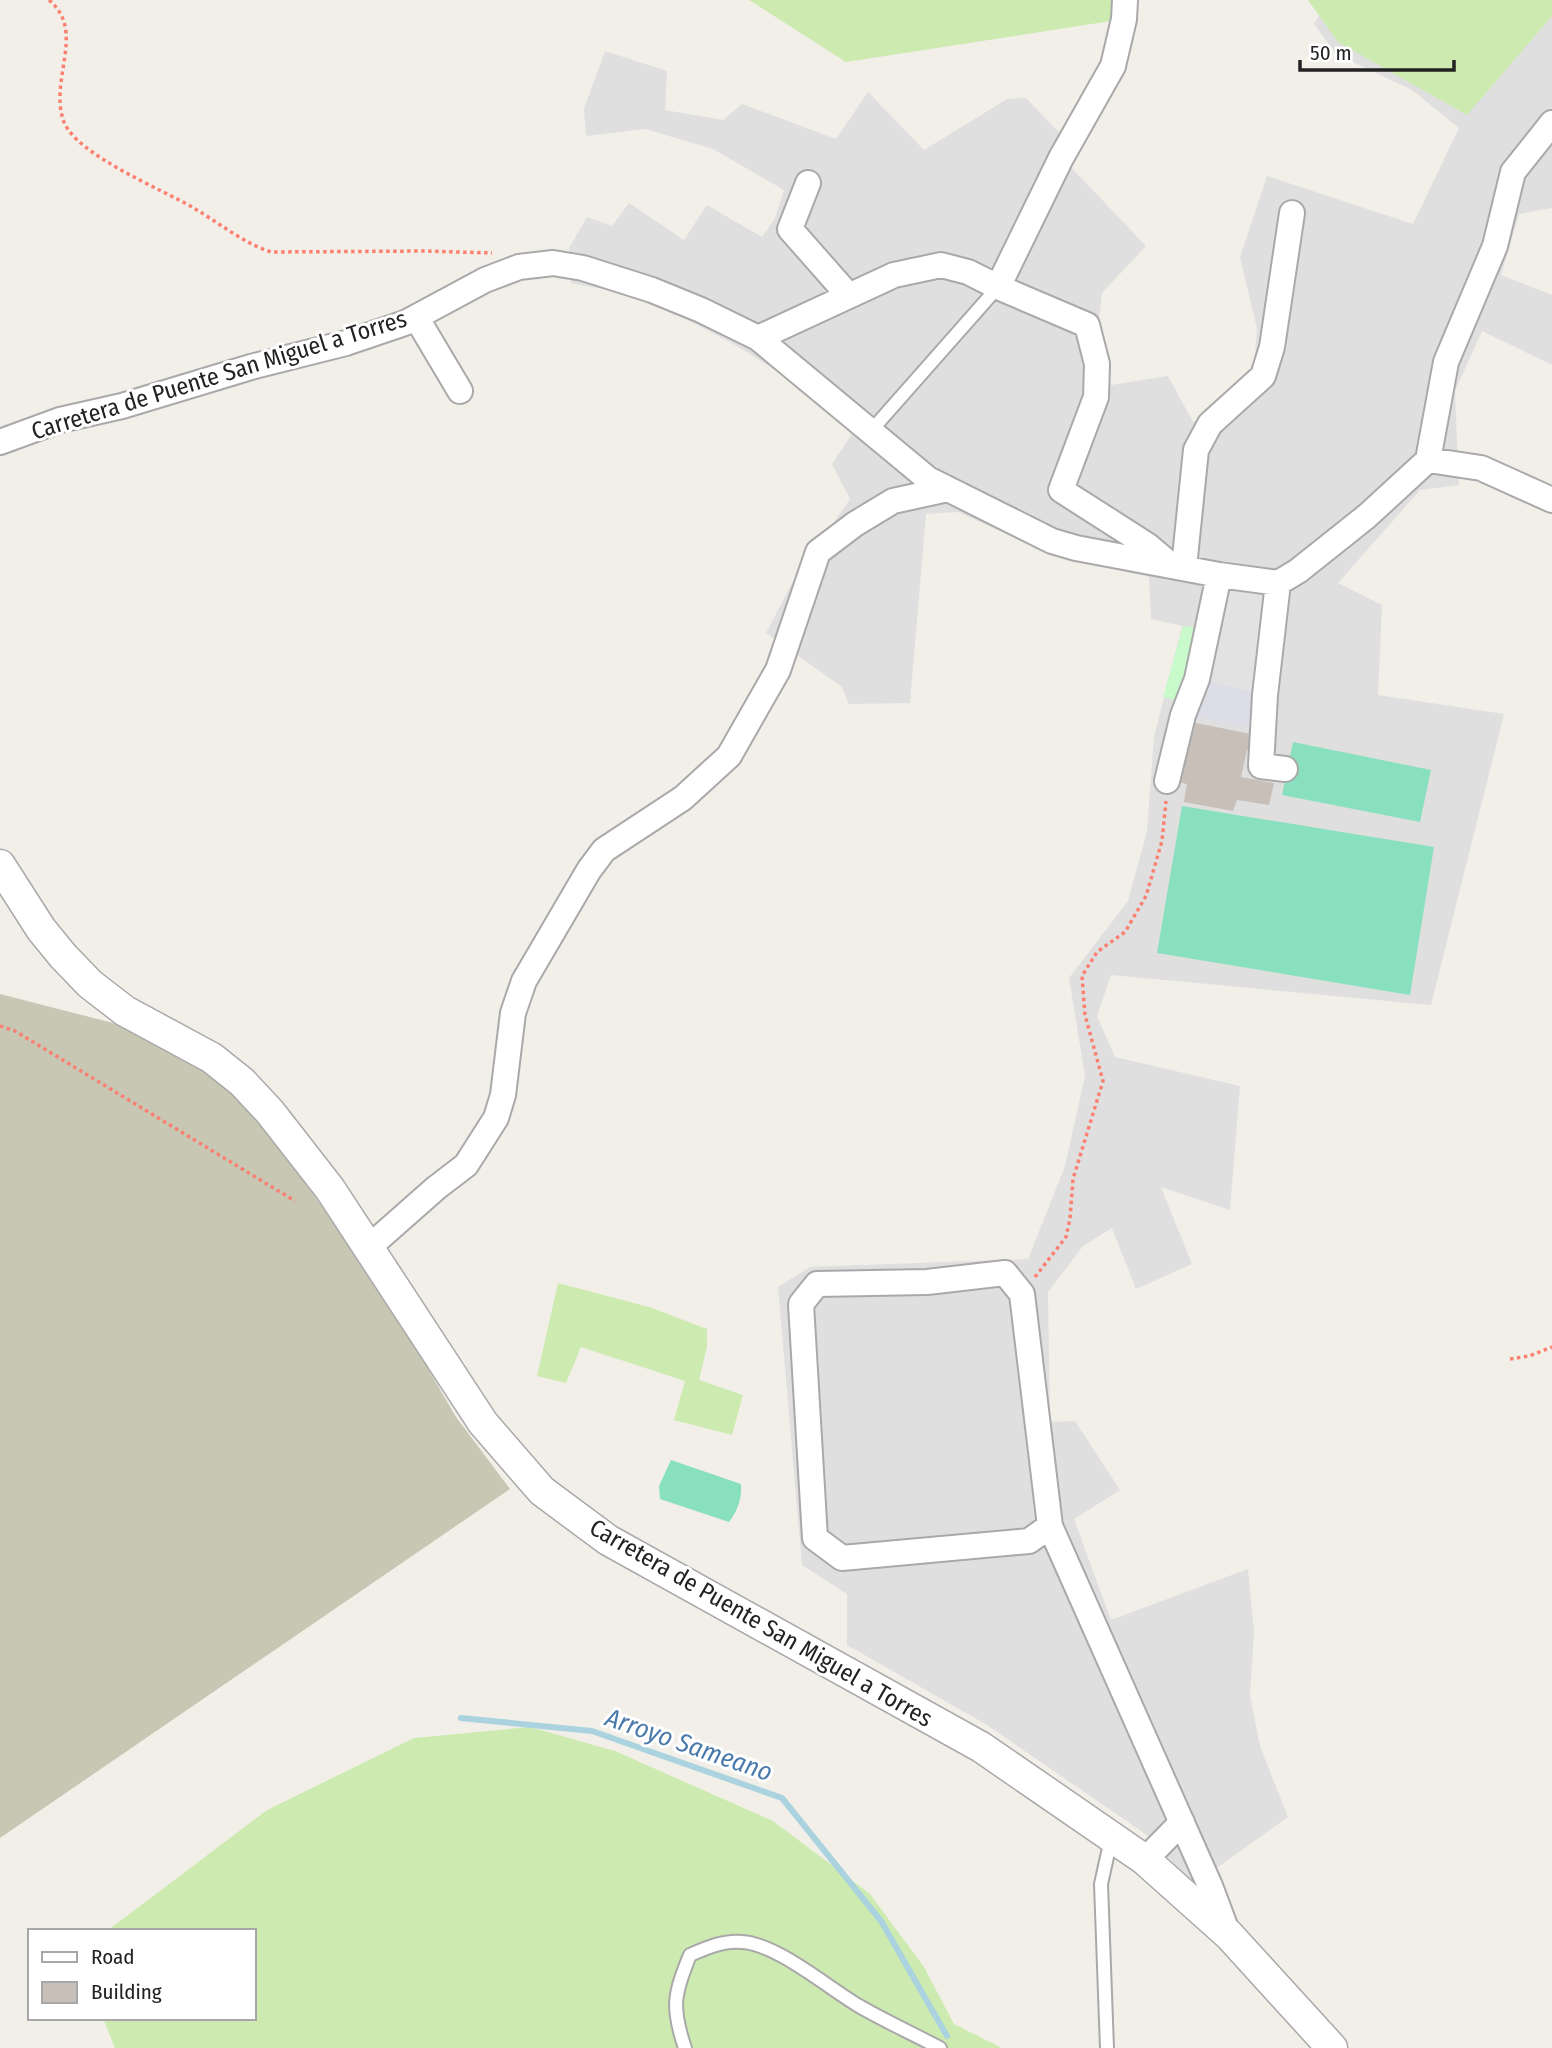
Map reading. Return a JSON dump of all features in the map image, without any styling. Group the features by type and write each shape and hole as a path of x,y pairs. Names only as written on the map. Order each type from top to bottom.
{"street":[{"path":"998,287 1061,158 1114,66 1124,19 1125,0"},
{"path":"1285,769 1261,766 1265,695 1278,583 1298,571 1367,516 1427,460 1446,362 1495,246 1513,172 1552,123"},
{"path":"808,183 790,229 849,296"},
{"path":"758,338 894,275 941,265 968,272 1087,325 1097,364 1096,397 1061,490 1177,566 1196,450 1210,424 1263,376 1272,347 1292,213"},
{"name":"Carretera de Puente San Miguel a Torres","path":"0,442 60,420 122,406 251,367 346,343 405,323 485,280 519,267 553,263 583,268 652,290 758,338 928,479 1052,541 1219,575 1278,583"},
{"path":"416,317 460,391"},
{"path":"1427,460 1481,468 1552,500"},
{"path":"368,1248 466,1164 496,1118 503,1095 513,1013 524,981 589,870 604,850 683,798 729,756 778,670 818,552 892,501 948,489"},
{"path":"1167,781 1182,715 1197,680 1219,575"},
{"name":"Carretera de Puente San Miguel a Torres","path":"0,866 41,929 90,984 125,1010 212,1058 242,1082 270,1112 330,1189 483,1423 542,1491 608,1540 981,1747 1145,1860 1229,1935 1332,2048"},
{"path":"1050,1526 1029,1541 842,1558 815,1538 801,1304 817,1284 927,1282 1005,1273 1022,1294 1050,1526 1210,1885 1229,1935"},
{"path":"1145,1860 1182,1822"}],"lane":[{"path":"870,432 998,287"},
{"path":"1107,2048 1101,1884 1111,1839"},
{"path":"685,2048 674,2005 678,1985 690,1955 719,1944 740,1941 759,1944 782,1956 860,2007 940,2048"}],"path":[{"path":"49,0 59,9 67,29 60,94 64,123 77,140 113,165 191,206 259,248 290,253 424,250 500,253"},
{"path":"1022,1294 1066,1237 1073,1179 1103,1081 1085,1015 1082,976 1097,952 1125,932 1146,896 1162,841 1167,781"},
{"path":"0,1026 27,1038 295,1201"},
{"path":"1510,1359 1529,1356 1552,1347"}],"shaded area":[{"path":"1328,0 1552,0 1552,208 1519,214 1501,275 1552,295 1552,365 1482,331 1455,391 1459,485 1420,490 1338,583 1382,605 1378,695 1504,714 1431,1005 1111,975 1097,1016 1115,1057 1240,1086 1230,1210 1161,1187 1192,1264 1136,1289 1112,1228 1083,1246 1048,1292 1050,1422 1075,1421 1120,1490 1074,1519 1111,1620 1248,1569 1254,1631 1250,1695 1260,1746 1288,1817 1194,1884 1144,1833 987,1725 847,1645 847,1594 802,1565 778,1287 810,1267 1028,1259 1065,1166 1085,1076 1069,978 1128,901 1147,831 1154,737 1182,626 1151,619 1149,577 1053,555 958,512 926,514 910,703 849,704 842,687 766,633 792,583 850,499 832,464 854,431 808,391 737,346 686,319 627,294 571,283 569,248 587,217 612,226 629,203 684,240 707,205 762,237 775,218 784,190 713,149 645,129 586,136 584,109 605,51 667,71 665,110 723,120 742,104 836,139 868,92 924,150 1007,99 1026,98 1076,150 1066,162 1146,246 1102,293 1099,320 1111,385 1168,376 1193,422 1215,406 1254,365 1257,329 1240,257 1267,176 1413,224 1459,128 1412,90 1336,54 1314,24"},
{"path":"1219,575 1278,583 1265,695 1197,679"},
{"path":"1197,679 1265,695 1264,730 1183,715"},
{"path":"0,994 117,1024 203,1068 233,1092 261,1123 358,1256 408,1334 456,1417 510,1489 0,1838"}],"green space":[{"path":"749,0 1125,0 1124,19 846,62"},
{"path":"1308,0 1552,0 1552,16 1467,115 1338,42"},
{"path":"1183,626 1208,629 1188,703 1163,697"},
{"path":"1293,742 1431,770 1420,822 1282,795"},
{"path":"1182,806 1434,847 1410,995 1157,953"},
{"path":"558,1283 649,1307 707,1329 707,1347 699,1380 743,1395 732,1435 674,1420 685,1381 581,1347 566,1383 537,1376"},
{"path":"671,1460 741,1484 739,1504 729,1522 660,1499 659,1486"},
{"path":"530,1727 615,1751 773,1821 870,1894 924,1967 954,2024 1002,2048 115,2048 104,2020 256,2020 256,1929 110,1929 267,1810 414,1738"}],"building":[{"path":"1191,722 1256,735 1252,751 1247,750 1241,777 1274,783 1269,805 1237,800 1233,811 1184,802 1187,784 1172,781"}],"waterway":[{"name":"Arroyo Sameano","path":"461,1718 592,1731 782,1798 881,1921 947,2036"}]}
